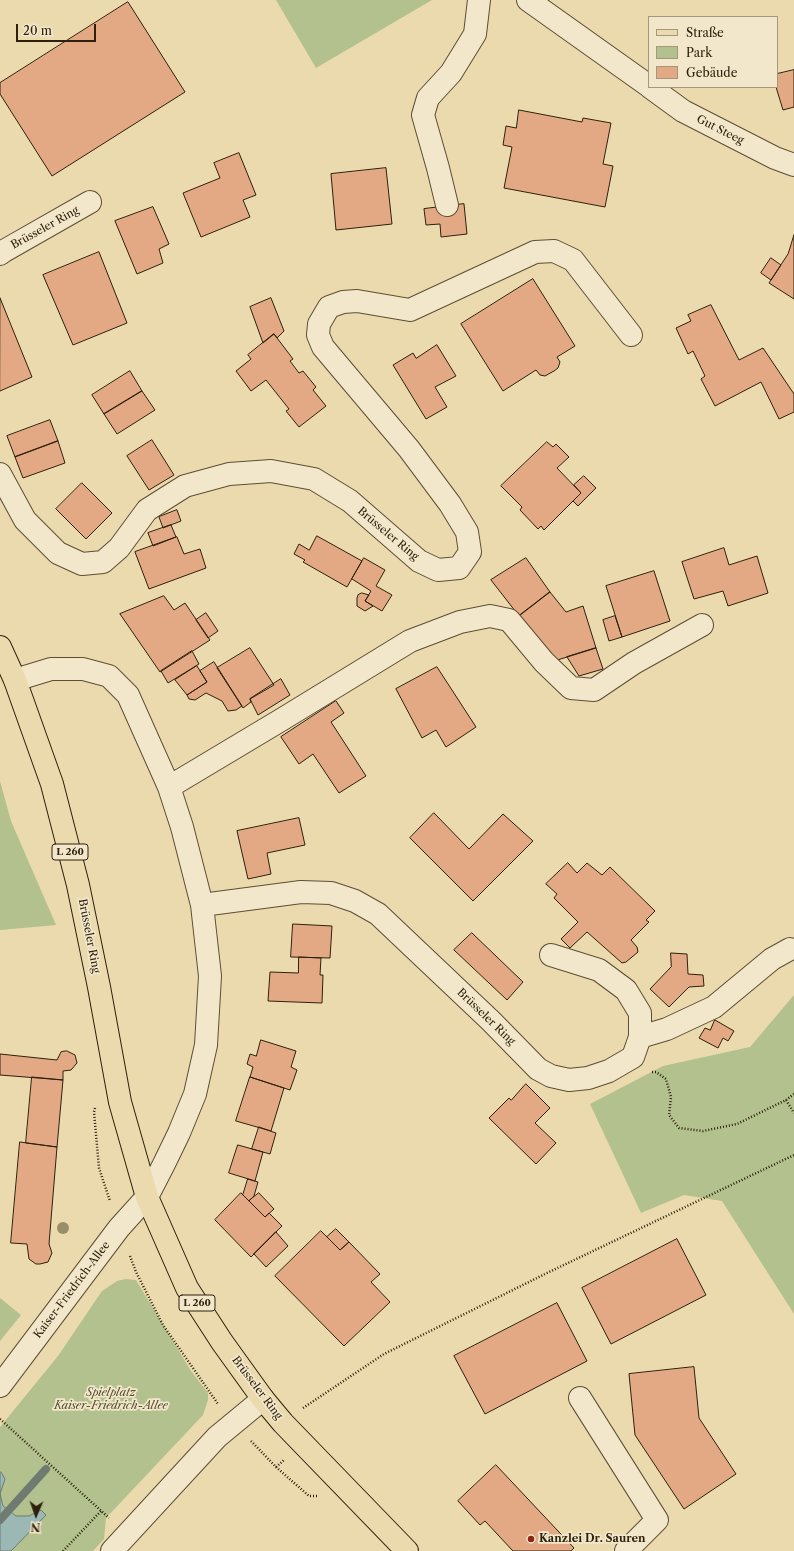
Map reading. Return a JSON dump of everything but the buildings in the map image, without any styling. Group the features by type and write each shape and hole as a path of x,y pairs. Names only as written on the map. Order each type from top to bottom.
{"main road":[{"name":"Brüsseler Ring","path":"0,647 15,680 52,784 78,885 99,987 120,1102 147,1196 187,1288 222,1342 263,1400 288,1428 407,1551"}],"street":[{"path":"447,205 423,115 428,98 451,73 475,34 479,0"},
{"name":"Gut Steeg","path":"528,0 648,86"},
{"name":"Gut Steeg","path":"650,88 683,111 775,158 794,165"},
{"name":"Brüsseler Ring","path":"0,254 90,202"},
{"name":"Brüsseler Ring","path":"0,474 25,520 58,553 82,564 102,562 120,548 147,510 185,486 229,474 271,471 314,479 350,501 419,561 438,570 459,568 470,552 467,532 450,504 409,449 323,347 318,335 319,324 329,307 343,302 357,301 410,310 535,252 554,251 573,260 631,335"},
{"path":"168,787 281,720 410,640 460,622 490,616 509,620 544,662 571,688 594,690 634,663 702,625"},
{"path":"15,680 51,669 83,669 109,676 128,695 168,787 182,827 202,905 210,976 206,1045 195,1094 179,1133 147,1196"},
{"name":"Brüsseler Ring","path":"202,905 301,892 331,894 355,901 378,914 538,1069 551,1076 569,1080 588,1078 610,1071 637,1047 667,1029 714,1007 772,959 790,949"},
{"path":"551,955 599,970 626,990 640,1013 637,1047"},
{"name":"Kaiser-Friedrich-Allee","path":"0,1386 119,1228 147,1196"},
{"path":"580,1398 657,1520 626,1551"},
{"path":"112,1551 217,1437 263,1400"}],"path":[{"path":"637,1047 644,1072 656,1072 666,1079 670,1098 669,1115 678,1128 703,1131 737,1124 786,1100 794,1094"},
{"path":"786,1100 794,1113"},
{"path":"308,1405 384,1354 540,1276 794,1155"},
{"path":"0,1419 101,1511 63,1551"},
{"path":"234,1424 276,1467"}],"green space":[{"path":"276,0 432,0 316,68"},
{"path":"0,781 11,821 56,925 0,930"},
{"path":"794,995 794,1314 722,1201 684,1195 641,1213 590,1104 663,1066 750,1047"},
{"name":"Spielplatz Kaiser-Friedrich-Allee","path":"126,1279 136,1280 191,1371 208,1393 208,1400 203,1415 106,1518 104,1539 93,1551 0,1551 0,1427 58,1356 102,1291 117,1281"},
{"path":"0,1298 21,1315 0,1341"}],"water":[{"path":"1,1472 5,1479 0,1494 0,1473"},
{"path":"0,1494 3,1506 16,1516 29,1516 41,1510 46,1515 11,1551 0,1551"}],"waterway":[{"path":"0,1520 46,1469"}],"place":[{"name":"Kanzlei Dr. Sauren","path":"531,1539"}]}
